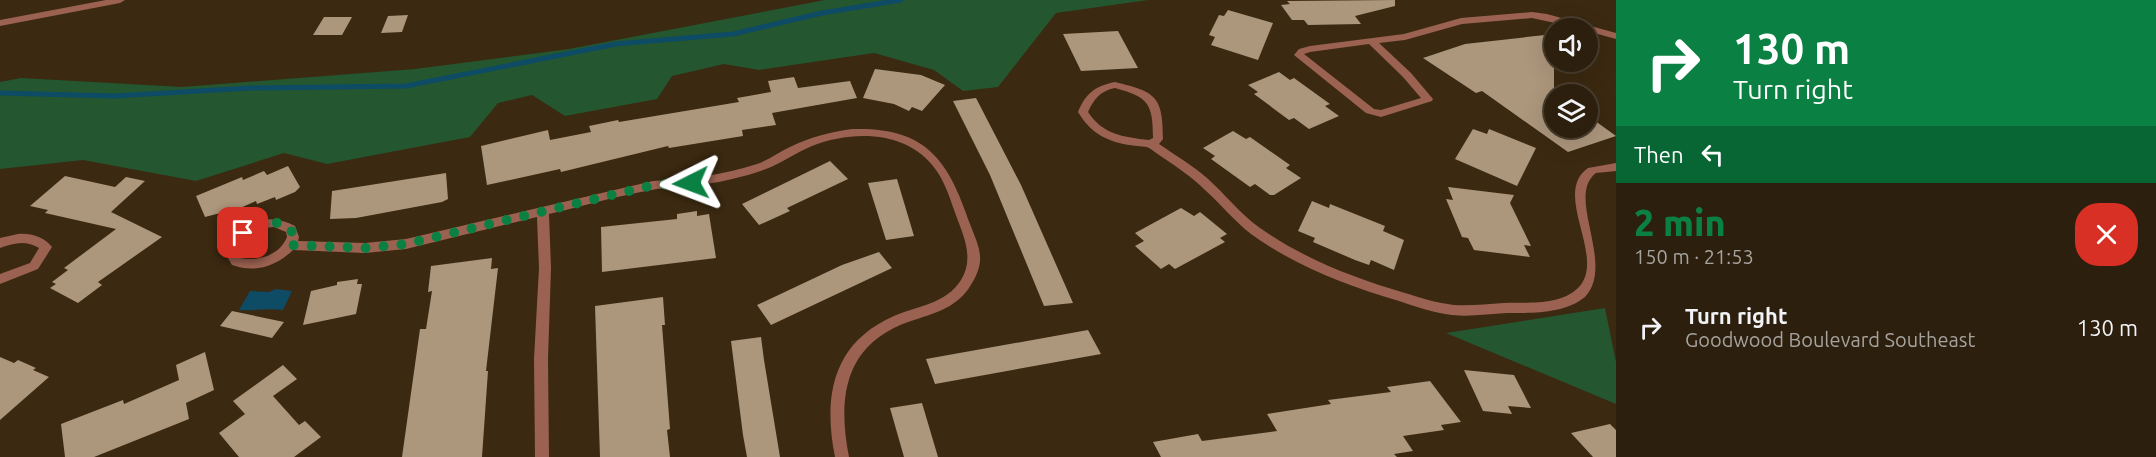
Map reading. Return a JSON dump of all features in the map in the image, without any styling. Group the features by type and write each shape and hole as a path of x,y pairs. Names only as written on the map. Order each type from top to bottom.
{"street":[{"path":"0,23 74,3 120,0"},
{"path":"1371,41 1407,75 1428,99 1381,114 1370,111 1299,55 1302,51 1319,48 1371,41 1405,37 1461,21 1532,15 1616,36"},
{"path":"1151,144 1158,139 1158,109 1151,99 1115,85 1098,88 1089,97 1083,112 1095,130 1116,139 1151,144 1201,179 1255,230 1292,253 1336,276 1384,292 1454,310 1534,308 1574,299 1588,287 1594,273 1592,239 1584,218 1581,189 1585,177 1591,171 1616,167"},
{"path":"290,245 293,237 291,229 277,222 265,223 243,233 236,239 231,253 236,262 258,265 277,257 290,245 365,248 406,244 654,185 679,185 723,178 764,166 795,149 854,132 878,131 920,148 944,172 975,254 963,288 938,306 898,320 877,331 846,365 839,381 834,417 842,457"},
{"path":"542,457 541,359 545,268 543,211"},
{"path":"0,243 20,237 36,239 45,247 34,266 0,279"}],"green space":[{"path":"825,0 1148,0 1056,13 998,87 963,91 934,70 874,53 759,70 724,64 672,76 657,99 565,116 532,95 498,103 470,137 327,164 284,153 196,181 83,160 0,169 0,82 21,78 182,87 415,69 569,49"},
{"path":"1605,308 1616,362 1616,404 1446,333"}],"water":[{"path":"276,289 292,291 283,310 239,310 250,291 269,292"}],"building":[{"path":"1395,0 1395,6 1355,16 1361,24 1308,25 1304,20 1292,20 1281,5 1290,4 1287,1"},
{"path":"1228,10 1273,23 1258,60 1211,45 1215,37 1209,35 1219,15 1224,16"},
{"path":"408,15 402,32 381,33 388,16"},
{"path":"324,17 352,17 342,35 313,35"},
{"path":"1118,31 1138,68 1081,71 1063,34"},
{"path":"1544,35 1544,72 1554,72 1554,84 1544,84 1544,135 1482,91 1476,93 1423,58 1465,44"},
{"path":"875,69 921,75 945,85 922,111 912,107 909,111 894,104 863,98"},
{"path":"1279,72 1290,80 1294,78 1330,104 1325,106 1339,116 1309,129 1294,118 1289,120 1254,94 1258,92 1248,85"},
{"path":"794,77 798,88 850,81 857,98 772,113 776,125 742,130 743,136 669,148 668,146 561,172 560,169 487,185 481,146 548,130 550,140 591,132 589,126 618,120 619,122 739,102 737,98 771,92 768,81"},
{"path":"976,98 1021,185 1073,303 1044,306 990,175 953,101"},
{"path":"1598,123 1616,136 1568,152 1548,138 1598,138"},
{"path":"1473,129 1487,134 1489,129 1536,148 1517,186 1455,159"},
{"path":"1233,131 1246,139 1250,137 1290,165 1286,168 1301,178 1274,195 1270,195 1255,184 1250,187 1211,159 1215,156 1203,148"},
{"path":"830,161 848,179 787,208 790,211 759,225 742,204"},
{"path":"288,166 300,187 295,192 276,200 275,197 257,204 256,201 229,213 228,211 205,217 196,196 242,177 243,180 264,171 267,175"},
{"path":"446,173 448,199 442,202 356,218 330,219 332,191"},
{"path":"65,176 115,187 126,177 145,181 111,212 162,237 98,282 102,285 78,303 50,288 56,284 52,282 68,270 64,268 116,229 45,213 48,210 30,206"},
{"path":"897,179 914,236 886,240 868,183"},
{"path":"1448,187 1514,195 1510,203 1531,246 1524,245 1530,257 1474,250 1468,238 1462,237 1446,199 1453,200"},
{"path":"1312,201 1329,208 1330,204 1385,226 1383,231 1404,240 1394,270 1371,260 1369,265 1355,260 1313,242 1315,238 1298,231"},
{"path":"1181,208 1194,216 1200,212 1227,234 1220,238 1225,242 1175,269 1169,264 1161,269 1135,246 1144,241 1135,233"},
{"path":"697,211 697,216 709,214 716,258 602,272 601,227 677,219 677,214"},
{"path":"879,252 892,268 771,325 757,305 842,265"},
{"path":"492,258 491,269 498,268 486,371 488,371 482,457 402,457 420,329 426,329 432,291 428,292 431,266"},
{"path":"358,279 357,284 362,284 356,314 303,325 311,291 337,285 337,282"},
{"path":"663,297 665,325 662,325 670,457 600,457 595,306"},
{"path":"232,311 284,322 272,338 220,326"},
{"path":"1088,330 1101,354 935,384 926,359"},
{"path":"761,337 780,457 747,457 743,435 731,341"},
{"path":"205,352 214,390 186,403 189,419 94,457 65,457 61,424 123,400 124,404 179,380 176,365"},
{"path":"0,357 14,363 18,360 49,377 0,420"},
{"path":"283,365 297,379 273,396 299,425 305,421 321,437 294,457 239,457 219,433 245,414 233,401"},
{"path":"1464,370 1514,375 1531,408 1508,406 1512,414 1483,411"},
{"path":"1430,381 1461,422 1441,425 1444,430 1403,436 1413,451 1394,454 1397,457 1161,457 1153,442 1198,434 1202,441 1277,431 1267,414 1331,404 1328,400 1391,392 1387,387"},
{"path":"922,403 938,457 904,457 890,408"},
{"path":"1610,424 1616,430 1616,457 1593,457 1571,433"}],"waterway":[{"path":"0,93 115,96 250,88 406,86 616,44 733,34 822,13 901,0"}],"route":[{"path":"243,233 252,227 277,222 291,229 293,237 290,245 365,248 406,244 654,185 691,183"}]}
